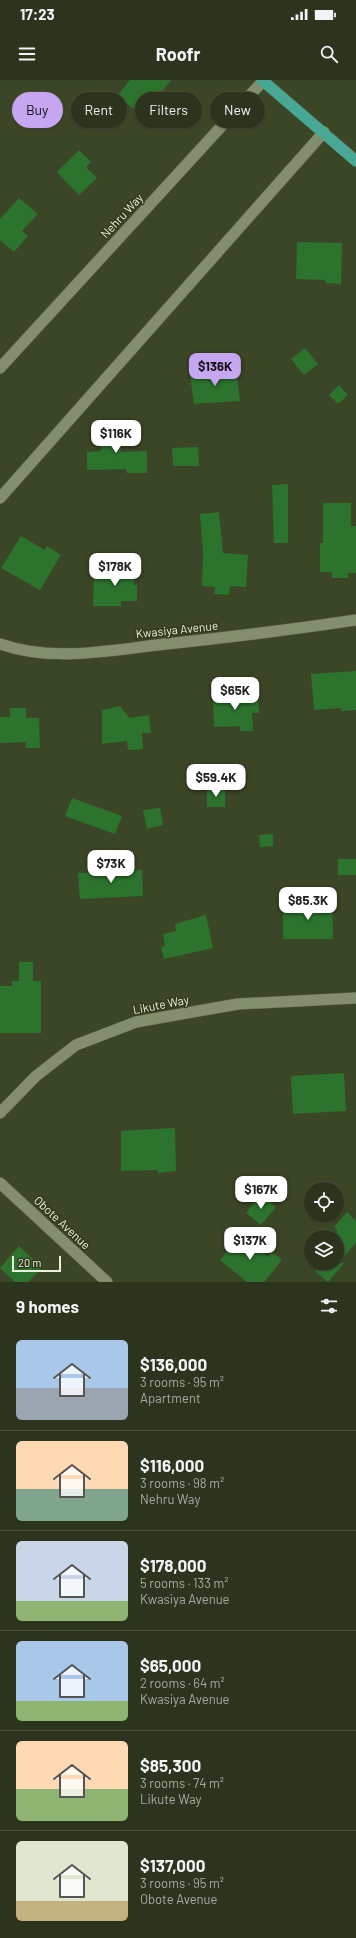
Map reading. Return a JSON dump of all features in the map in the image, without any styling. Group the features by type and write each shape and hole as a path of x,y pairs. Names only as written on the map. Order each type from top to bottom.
{"highway":[{"path":"263,80 356,161"}],"street":[{"name":"Nehru Way","path":"0,368 263,80"},
{"path":"0,498 324,132"},
{"name":"Kwasiya Avenue","path":"0,644 14,649 68,654 243,636 356,620"},
{"name":"Likute Way","path":"0,1113 36,1076 76,1045 136,1022 238,1004 356,998"},
{"name":"Obote Avenue","path":"0,1183 107,1282"}],"building":[{"path":"130,80 171,80 162,92 135,92 135,110 127,104 127,92 120,92"},
{"path":"79,150 91,162 86,167 97,178 79,195 57,172"},
{"path":"19,198 38,214 22,231 28,236 14,252 0,240 0,219"},
{"path":"297,242 342,243 341,284 325,283 326,280 296,279"},
{"path":"305,348 318,364 304,375 291,359"},
{"path":"236,369 240,401 194,404 190,374"},
{"path":"339,385 348,395 338,404 329,395"},
{"path":"120,426 121,452 147,451 147,473 127,473 126,469 87,470 87,452 101,451 100,427"},
{"path":"198,447 199,466 173,466 172,448"},
{"path":"288,484 288,543 274,543 272,485"},
{"path":"323,503 351,503 351,526 356,526 356,573 348,573 348,578 332,578 332,572 320,572 320,543 323,543"},
{"path":"219,512 223,553 248,555 246,587 230,586 229,595 214,594 215,587 202,586 203,552 200,514"},
{"path":"21,536 45,550 47,546 61,555 40,590 1,568"},
{"path":"108,567 134,567 134,585 137,585 137,601 121,601 121,606 93,606 94,574 108,574"},
{"path":"356,671 356,710 341,711 341,708 314,710 311,674"},
{"path":"225,691 241,691 241,697 258,696 259,713 252,713 253,731 240,731 240,726 214,727 213,698 225,698"},
{"path":"120,706 130,718 149,715 151,733 142,733 143,749 128,750 127,741 102,744 102,710"},
{"path":"10,708 26,708 26,718 39,718 40,748 26,748 26,742 0,743 0,717 10,717"},
{"path":"207,790 225,790 225,807 207,807"},
{"path":"72,798 122,816 115,834 65,816"},
{"path":"160,808 163,825 147,829 143,810"},
{"path":"273,834 273,846 260,847 259,835"},
{"path":"338,859 356,859 356,875 338,875"},
{"path":"142,870 143,896 80,899 78,873"},
{"path":"299,901 299,904 332,901 333,939 283,939 283,902"},
{"path":"206,915 213,948 164,959 161,947 165,946 163,934 176,931 175,924"},
{"path":"19,962 33,962 33,981 41,981 41,1033 0,1033 0,986 12,986 12,981 19,981"},
{"path":"344,1073 346,1111 293,1114 291,1076"},
{"path":"175,1128 176,1171 158,1173 158,1170 121,1171 121,1131"},
{"path":"261,1194 276,1207 261,1225 246,1213"},
{"path":"347,1212 356,1221 356,1243 344,1256 344,1230 337,1230 334,1227 338,1222 344,1222 344,1215"},
{"path":"241,1234 268,1257 272,1252 282,1260 264,1282 247,1282 220,1260"},
{"path":"19,1246 42,1268 28,1282 15,1282 0,1268"},
{"path":"316,1270 338,1270 328,1282 315,1271"}]}
